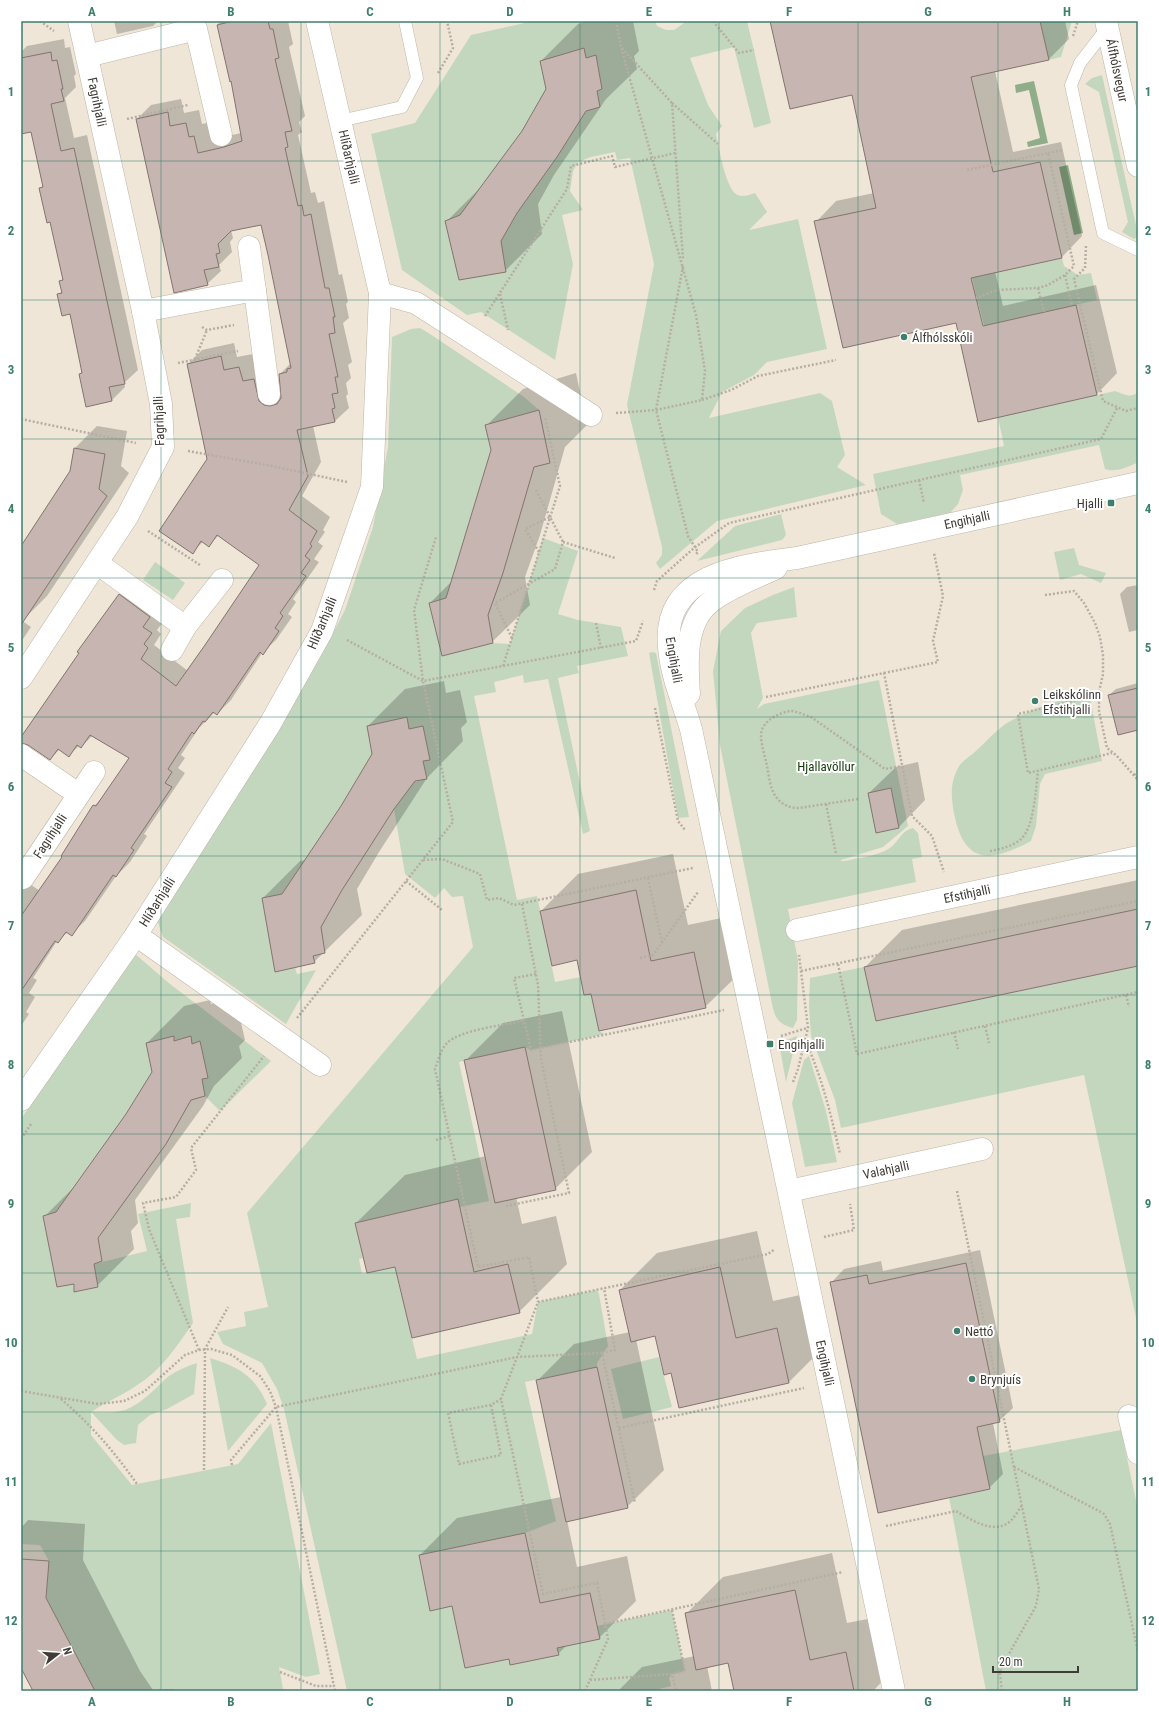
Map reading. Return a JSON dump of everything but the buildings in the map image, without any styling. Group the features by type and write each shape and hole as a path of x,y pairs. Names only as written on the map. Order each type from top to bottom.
{"street":[{"name":"Fagrihjalli","path":"21,678 127,517 162,447 161,404 143,311 79,21"},
{"name":"Hlíðarhjalli","path":"21,1100 136,935 270,724 322,631 372,487 380,293 317,21"},
{"name":"Álfhólsvegur","path":"1107,24 1138,166"},
{"path":"87,56 196,29 221,134"},
{"path":"249,247 269,394"},
{"path":"143,311 255,290"},
{"path":"380,293 416,303 591,415"},
{"name":"Engihjalli","path":"894,1691 691,729 673,671 669,647 668,628 673,611 682,596 696,584 713,575 759,563 796,558 1138,483"},
{"path":"97,563 185,627"},
{"path":"172,650 185,627 222,580"},
{"path":"21,755 78,794"},
{"name":"Fagrihjalli","path":"23,878 94,772"},
{"name":"Efstihjalli","path":"797,930 1138,857"},
{"name":"Hlíðarhjalli","path":"136,935 320,1065"},
{"name":"Valahjalli","path":"789,1191 982,1149"},
{"path":"1129,1416 1138,1453"}],"lane":[{"path":"340,121 402,107 417,78 405,21"},
{"path":"1107,24 1080,63 1071,85 1103,233 1138,250"}],"path":[{"path":"434,80 453,48 447,21"},
{"path":"616,21 621,47 684,265 696,315 705,371 702,400"},
{"path":"712,21 739,53 754,50"},
{"path":"621,47 672,103 718,144"},
{"path":"672,103 684,265 656,410 688,536 694,548 698,552 693,558"},
{"path":"121,120 185,105"},
{"path":"967,170 1068,149"},
{"path":"490,321 483,316 567,189 571,166 612,156 615,167 675,152"},
{"path":"976,298 997,290 1038,288 1048,285 1064,275 1074,266 1048,153"},
{"path":"1064,275 1072,306"},
{"path":"1038,288 1044,312"},
{"path":"499,293 509,333 502,329"},
{"path":"195,360 207,330"},
{"path":"188,361 241,350"},
{"path":"591,415 656,410 702,400 731,390 758,376 836,360"},
{"path":"653,594 657,581 694,548 729,523 1101,439 1117,408"},
{"path":"503,666 560,486 543,411"},
{"path":"21,420 144,445 267,465 372,487"},
{"path":"766,697 938,662 933,641 943,596 919,480"},
{"path":"512,638 494,603 555,569 562,542 536,490"},
{"path":"127,517 222,580"},
{"path":"539,553 525,529 550,518"},
{"path":"293,1023 453,822 423,681 414,610 436,537"},
{"path":"562,542 615,558"},
{"path":"1045,595 1074,591 1084,603 1095,623 1103,655 1103,674 1099,695 1099,711 1107,748 1138,780"},
{"path":"345,639 423,681 636,641 646,614"},
{"path":"596,623 601,648"},
{"path":"884,673 912,816 932,836 944,873"},
{"path":"1099,695 1018,714 1028,773 1113,753"},
{"path":"655,707 678,822 689,835"},
{"path":"858,799 790,808 777,798 770,782 760,734 764,725 771,719 790,711 799,712 810,717 885,769 902,766"},
{"path":"990,851 1007,847 1022,838 1027,831 1031,821 1038,771"},
{"path":"1134,775 1138,771"},
{"path":"826,804 836,854"},
{"path":"423,860 442,859 480,874 487,900 499,898 514,905 696,868"},
{"path":"648,878 662,942"},
{"path":"406,881 442,910"},
{"path":"640,958 653,955 701,888"},
{"path":"801,971 1138,901"},
{"path":"506,1206 569,1193 540,1048 538,985 522,904"},
{"path":"791,1089 798,1069 808,1028 797,930"},
{"path":"838,964 857,1054 1138,992"},
{"path":"536,974 514,978 531,1050 727,1009"},
{"path":"1126,994 1129,1008"},
{"path":"523,1021 468,1032 446,1044 435,1069 478,1267 529,1257 538,1302 501,1398 543,1594 597,1583 608,1640 585,1691"},
{"path":"985,1026 989,1043"},
{"path":"781,1036 808,1028"},
{"path":"954,1032 958,1049"},
{"path":"538,1302 768,1254 778,1246 854,1230 845,1179 827,1100 816,1063 805,1040"},
{"path":"199,1350 148,1229 142,1203 176,1197 196,1170 191,1148 268,1051"},
{"path":"21,1139 34,1120"},
{"path":"436,1140 450,1136"},
{"path":"957,1191 1039,1589 1036,1606 1030,1619 1001,1668 1000,1674 1002,1691"},
{"path":"232,1465 231,1460 276,1407 517,1357 615,1350 604,1288"},
{"path":"204,1470 205,1349 228,1307"},
{"path":"21,1391 98,1404 124,1401 145,1390 185,1355 205,1349 211,1349 232,1355 260,1376 270,1391 276,1407 335,1691"},
{"path":"602,1352 635,1503"},
{"path":"619,1428 808,1387"},
{"path":"60,1398 114,1451 137,1484"},
{"path":"491,1405 502,1455 459,1464 448,1413 491,1405 501,1398"},
{"path":"1013,1467 1099,1511 1108,1519 1138,1652"},
{"path":"885,1526 956,1510 966,1517 992,1528 1002,1526 1009,1522 1022,1505"},
{"path":"605,1624 848,1571"},
{"path":"590,1680 672,1674 685,1671 672,1610"},
{"path":"280,1672 316,1686 334,1686"},
{"path":"672,1674 676,1691"}],"green space":[{"path":"533,21 655,21 657,26 666,30 674,30 687,21 747,21 771,123 754,128 734,47 690,58 708,105 722,126 716,134 723,166 732,190 741,196 755,193 767,212 749,230 798,219 827,349 767,362 754,375 722,392 709,418 820,393 832,401 845,455 837,467 866,485 717,521 660,569 656,563 662,555 662,547 627,405 654,264 630,158 617,160 615,152 591,157 578,162 573,171 570,191 583,210 562,215 573,264 555,360 481,312 467,315 402,270 371,134 415,123 471,35"},
{"path":"1040,21 1072,21 1061,57 1049,60"},
{"path":"1102,75 1138,234 1134,239 1122,232 1128,222 1099,92 1085,84 1092,78"},
{"path":"1034,81 1048,143 1028,147 1027,142 1040,138 1029,90 1016,93 1015,85"},
{"path":"1068,165 1083,233 1074,235 1059,167"},
{"path":"1062,258 1064,266 1078,275 1091,273 1097,300 983,326 972,277"},
{"path":"420,328 524,397 539,410 485,425 491,450 446,598 429,603 442,656 493,643 510,644 543,538 578,551 558,614 578,620 621,627 628,656 577,666 579,673 558,678 590,831 583,834 548,679 524,683 523,675 494,682 496,692 474,696 517,900 537,896 555,982 581,977 584,995 591,994 599,1031 605,1034 531,1050 525,1047 459,1062 489,1201 460,1207 457,1199 356,1223 363,1258 359,1259 362,1274 409,1264 399,1284 417,1359 532,1334 538,1302 597,1290 608,1346 597,1363 597,1367 525,1382 556,1521 525,1533 419,1555 430,1610 475,1601 455,1621 465,1668 509,1659 510,1665 559,1655 557,1648 597,1626 672,1610 685,1671 672,1674 669,1678 671,1686 651,1691 347,1691 284,1409 277,1389 262,1363 223,1344 217,1332 246,1326 244,1312 268,1307 247,1213 473,947 463,896 452,897 444,888 435,898 405,874 394,809 411,783 427,779 423,761 430,760 423,727 409,729 407,717 367,726 372,754 341,806 282,894 262,898 275,972 295,967 297,974 316,970 286,1024 163,937 157,920 159,909 320,658 345,610 373,527 388,447 392,337 411,329"},
{"path":"1115,391 1130,396 1138,392 1138,462 1117,470 1105,469 1099,445 960,475 963,490 958,504 950,513 897,524 881,514 873,474 1004,446 998,417"},
{"path":"781,514 786,535 782,540 697,561 735,526"},
{"path":"1074,548 1079,565 1106,573 1101,583 1081,574 1060,580 1054,552"},
{"path":"155,562 185,583 173,600 143,580"},
{"name":"Hjallavöllur","path":"794,587 797,617 757,623 751,633 763,698 757,709 764,704 879,680 908,826 883,847 841,861 885,851 890,848 906,831 913,828 918,833 922,857 912,859 916,882 788,909 798,960 797,1020 793,1028 784,1025 778,1020 774,1013 720,745 713,671 721,631 745,608"},
{"path":"649,653 656,653 689,817 678,818"},
{"path":"1089,693 1102,761 1045,774 1040,784 1036,826 1031,841 1003,853 991,856 981,855 972,851 964,842 958,830 953,807 952,785 955,774 960,765 1007,723 1026,713 1047,705"},
{"path":"134,953 170,984 271,1061 220,1111 205,1096 202,1079 208,1078 200,1041 192,1044 190,1037 174,1041 173,1037 146,1043 152,1072 126,1114 56,1212 44,1216 57,1287 74,1284 75,1292 98,1287 94,1264 147,1251 138,1214 191,1203 190,1217 176,1219 193,1323 169,1356 152,1374 130,1390 91,1412 91,1435 132,1485 238,1464 271,1423 320,1674 306,1677 279,1667 283,1689 294,1691 95,1691 46,1598 49,1561 40,1545 21,1544 21,1119"},
{"path":"1138,966 1138,1327 1084,1075 841,1128 835,1100 811,1036 809,1007 810,978 864,967 876,1021"},
{"path":"797,1036 786,1082 779,1043"},
{"path":"809,1056 826,1111 837,1162 805,1167 792,1103 804,1060"},
{"path":"659,1357 672,1407 623,1419 611,1369"},
{"path":"210,1358 238,1369 245,1374 257,1386 267,1404 228,1451"},
{"path":"197,1363 194,1394 167,1409 150,1415 138,1425 136,1443 124,1445 117,1440 91,1412 104,1413 125,1410 138,1403 169,1376 183,1368"},
{"path":"1121,1430 1138,1510 1138,1691 986,1691 949,1497 990,1489 983,1456"}],"place":[{"name":"Álfhólsskóli","path":"904,337"},
{"name":"Hjalli","path":"1111,503"},
{"name":"Leikskólinn Efstihjalli","path":"1035,701"},
{"name":"Engihjalli","path":"770,1044"},
{"name":"Nettó","path":"957,1331"},
{"name":"Brynjuís","path":"972,1379"}]}
